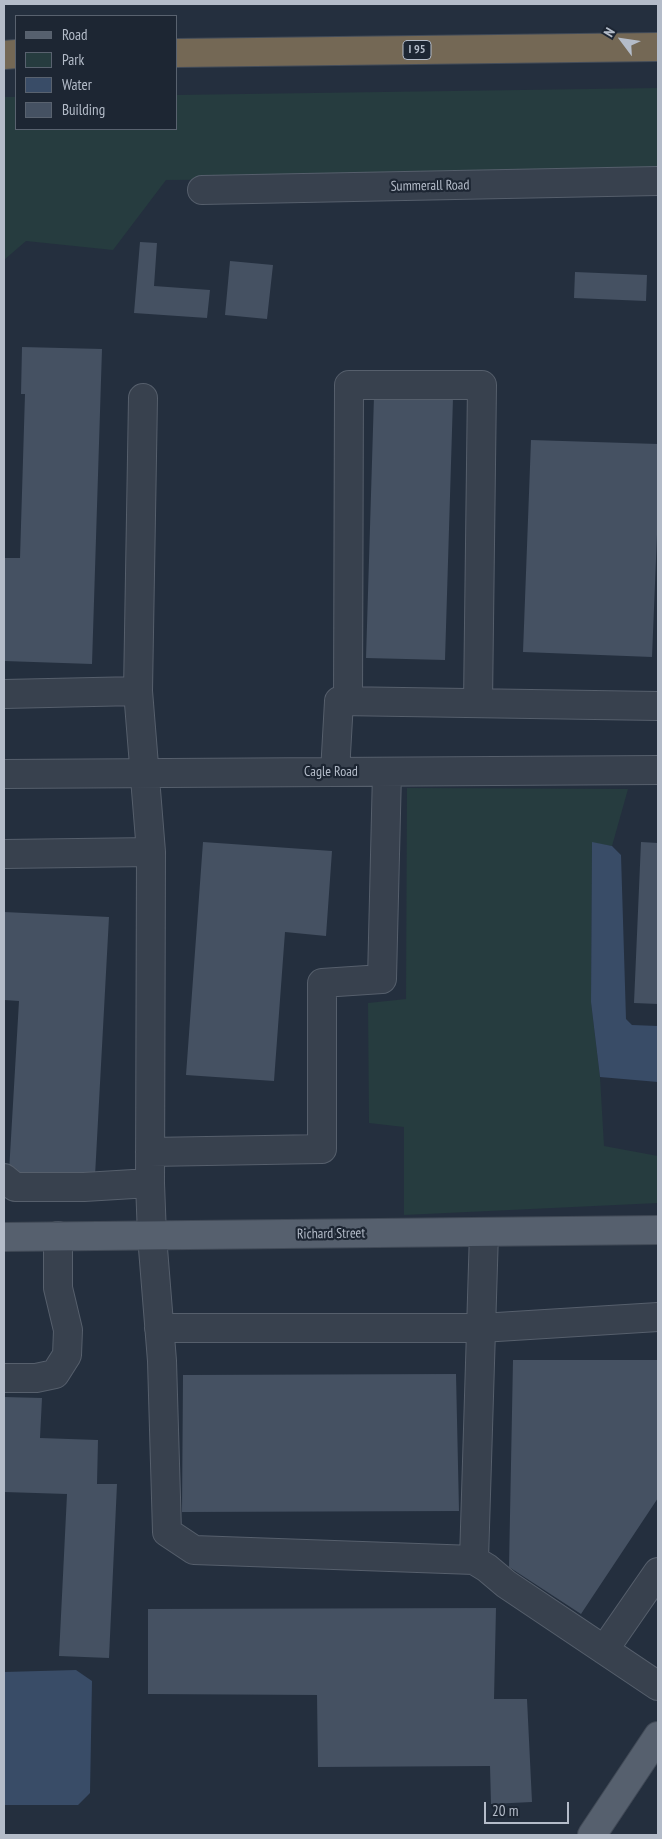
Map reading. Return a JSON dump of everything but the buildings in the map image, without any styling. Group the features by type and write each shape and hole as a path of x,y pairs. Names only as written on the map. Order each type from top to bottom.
{"highway":[{"name":"I 95","path":"178,53 658,47"}],"main road":[{"name":"Richard Street","path":"4,1237 658,1230"},
{"path":"592,1835 658,1736"}],"street":[{"name":"Summerall Road","path":"202,190 658,181"},
{"path":"348,701 350,385 482,385 478,703"},
{"path":"143,398 138,691 151,852 150,1183 152,1236 162,1361 167,1532 194,1550 474,1560 506,1584 658,1686"},
{"path":"4,694 138,691"},
{"path":"335,772 339,701 658,706"},
{"name":"Cagle Road","path":"4,774 658,770"},
{"path":"150,1152 322,1149 322,983 382,979 387,772"},
{"path":"4,854 151,852"},
{"path":"4,1178 15,1187 84,1187 150,1183"},
{"path":"474,1560 484,1232"},
{"path":"4,1378 36,1378 55,1374 67,1355 68,1330 58,1288 58,1236"},
{"path":"159,1328 480,1328 658,1317"},
{"path":"604,1650 658,1572"}],"green space":[{"path":"658,88 658,176 166,180 113,250 26,241 4,260 4,97 15,97 15,130 178,130 178,95"},
{"path":"407,788 628,789 612,846 592,843 591,1002 600,1077 604,1146 658,1156 658,1203 404,1215 404,1127 369,1123 368,1003 406,999"}],"water":[{"path":"592,842 612,846 621,855 626,1019 632,1025 658,1026 658,1082 600,1077 591,1002"},
{"path":"76,1670 92,1681 90,1793 78,1805 4,1805 4,1672"}]}
